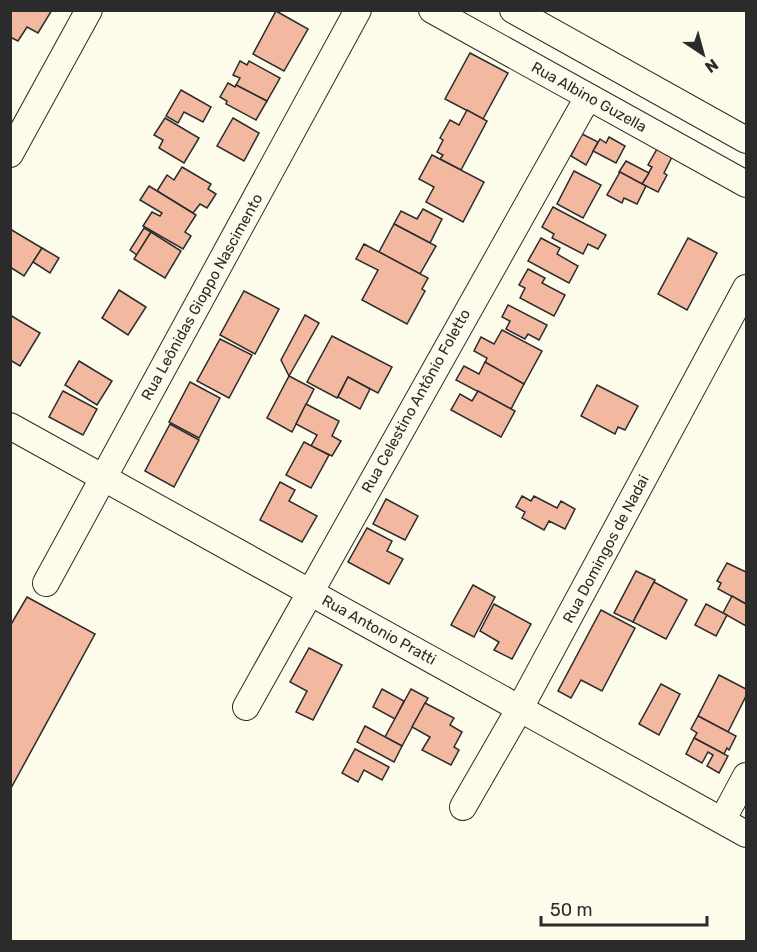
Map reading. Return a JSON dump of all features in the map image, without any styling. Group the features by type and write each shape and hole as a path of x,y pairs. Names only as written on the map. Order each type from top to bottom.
{"street":[{"path":"10,154 89,10"},
{"name":"Rua Leônidas Gioppo Nascimento","path":"46,583 358,10"},
{"name":"Rua Albino Guzella","path":"432,10 747,184"},
{"path":"513,10 747,140"},
{"name":"Rua Celestino Antônio Foletto","path":"246,707 588,97"},
{"name":"Rua Domingos de Nadai","path":"462,807 520,708 747,288"},
{"name":"Rua Antonio Pratti","path":"10,426 747,834"},
{"path":"723,819 747,776"}],"building":[{"path":"10,10 52,10 38,33 27,27 18,41 10,37"},
{"path":"276,11 308,29 284,71 253,54"},
{"path":"470,53 508,73 483,119 445,99"},
{"path":"240,61 247,65 249,61 280,78 267,101 236,85 240,78 233,75"},
{"path":"228,83 267,101 256,120 226,104 227,101 220,97"},
{"path":"181,90 211,107 203,122 184,112 178,123 166,116"},
{"path":"467,110 487,121 461,170 440,159 443,155 437,152 443,140 440,138 450,120 459,125"},
{"path":"165,118 199,138 184,163 159,148 163,140 154,135"},
{"path":"233,118 259,133 244,161 217,146"},
{"path":"582,134 598,142 586,165 571,156"},
{"path":"609,137 625,146 616,163 593,151 600,139 606,143"},
{"path":"657,149 672,157 664,173 667,175 658,192 642,184 652,167 648,165"},
{"path":"432,155 484,182 463,222 426,202 434,187 419,179"},
{"path":"626,161 649,173 642,184 619,172"},
{"path":"182,167 211,184 208,189 216,194 207,208 200,204 193,213 157,191 167,175 174,180"},
{"path":"574,171 601,185 583,218 557,204"},
{"path":"620,172 646,186 637,204 624,198 622,203 607,195"},
{"path":"149,186 196,215 185,232 191,236 183,249 143,226 152,212 160,216 162,213 140,200"},
{"path":"553,207 606,235 598,249 588,244 583,254 552,238 554,234 542,227"},
{"path":"423,209 442,219 430,243 394,224 401,211 417,219"},
{"path":"394,224 436,246 420,274 379,252"},
{"path":"144,228 151,232 137,255 130,250"},
{"path":"10,229 42,248 24,276 10,267"},
{"path":"151,232 181,251 165,278 134,259"},
{"path":"541,238 560,248 557,254 578,266 569,283 528,261"},
{"path":"688,238 717,253 687,310 658,294"},
{"path":"364,244 428,278 422,289 425,291 407,324 362,300 378,270 356,259"},
{"path":"42,248 59,258 50,273 33,262"},
{"path":"528,269 545,278 542,283 565,295 554,316 520,298 525,288 519,285"},
{"path":"119,290 146,307 128,335 102,318"},
{"path":"244,291 279,309 255,354 220,335"},
{"path":"508,305 547,325 539,340 528,334 525,339 506,329 510,321 502,317"},
{"path":"10,315 40,333 20,366 10,360"},
{"path":"305,315 319,323 289,376 281,360"},
{"path":"502,330 542,351 524,384 485,363 487,358 474,351 481,337 494,344"},
{"path":"332,336 392,367 378,393 348,377 337,398 307,382"},
{"path":"220,339 252,355 229,398 197,381"},
{"path":"79,361 112,381 97,405 65,385"},
{"path":"485,362 524,384 511,409 456,380 464,366 479,374"},
{"path":"289,376 314,389 292,432 267,418"},
{"path":"348,377 370,389 360,409 338,397"},
{"path":"190,382 220,398 199,438 169,422"},
{"path":"597,385 638,406 625,430 618,427 615,434 581,416"},
{"path":"63,391 97,409 83,435 49,417"},
{"path":"478,391 515,411 501,437 451,410 460,394 472,401"},
{"path":"306,404 339,421 332,436 341,441 332,456 311,446 317,435 296,424"},
{"path":"170,424 199,440 174,487 145,471"},
{"path":"304,442 329,455 311,488 286,475"},
{"path":"280,482 295,490 289,501 317,516 302,542 260,520"},
{"path":"522,496 531,501 534,496 557,508 561,501 575,509 565,529 549,521 544,530 522,518 525,512 516,507"},
{"path":"386,499 418,516 405,540 373,524"},
{"path":"367,528 392,541 387,551 403,559 389,584 348,562"},
{"path":"727,563 746,572 746,604 718,589 721,583 717,581"},
{"path":"636,571 655,580 633,622 614,613"},
{"path":"654,582 687,600 666,639 633,622"},
{"path":"473,585 495,597 474,637 451,625"},
{"path":"732,596 746,604 746,626 723,613"},
{"path":"27,597 95,634 10,790 10,626"},
{"path":"494,604 531,624 512,659 494,650 499,642 480,631"},
{"path":"706,604 727,615 716,636 695,625"},
{"path":"601,610 635,628 602,691 581,680 571,698 558,691"},
{"path":"309,648 342,665 313,720 296,712 307,691 290,682"},
{"path":"719,675 746,689 746,696 728,732 698,716"},
{"path":"661,684 680,694 659,735 639,724"},
{"path":"382,689 404,701 395,719 373,707"},
{"path":"411,689 428,698 402,746 385,737"},
{"path":"425,703 454,718 450,725 462,732 454,747 459,750 451,765 422,750 430,737 412,727"},
{"path":"698,716 736,736 729,750 727,748 724,754 694,738 697,733 691,729"},
{"path":"365,726 402,746 394,762 357,742"},
{"path":"694,738 728,756 719,773 707,766 713,755 708,752 702,763 686,754"},
{"path":"355,749 389,767 382,780 364,770 358,782 342,773"}]}
